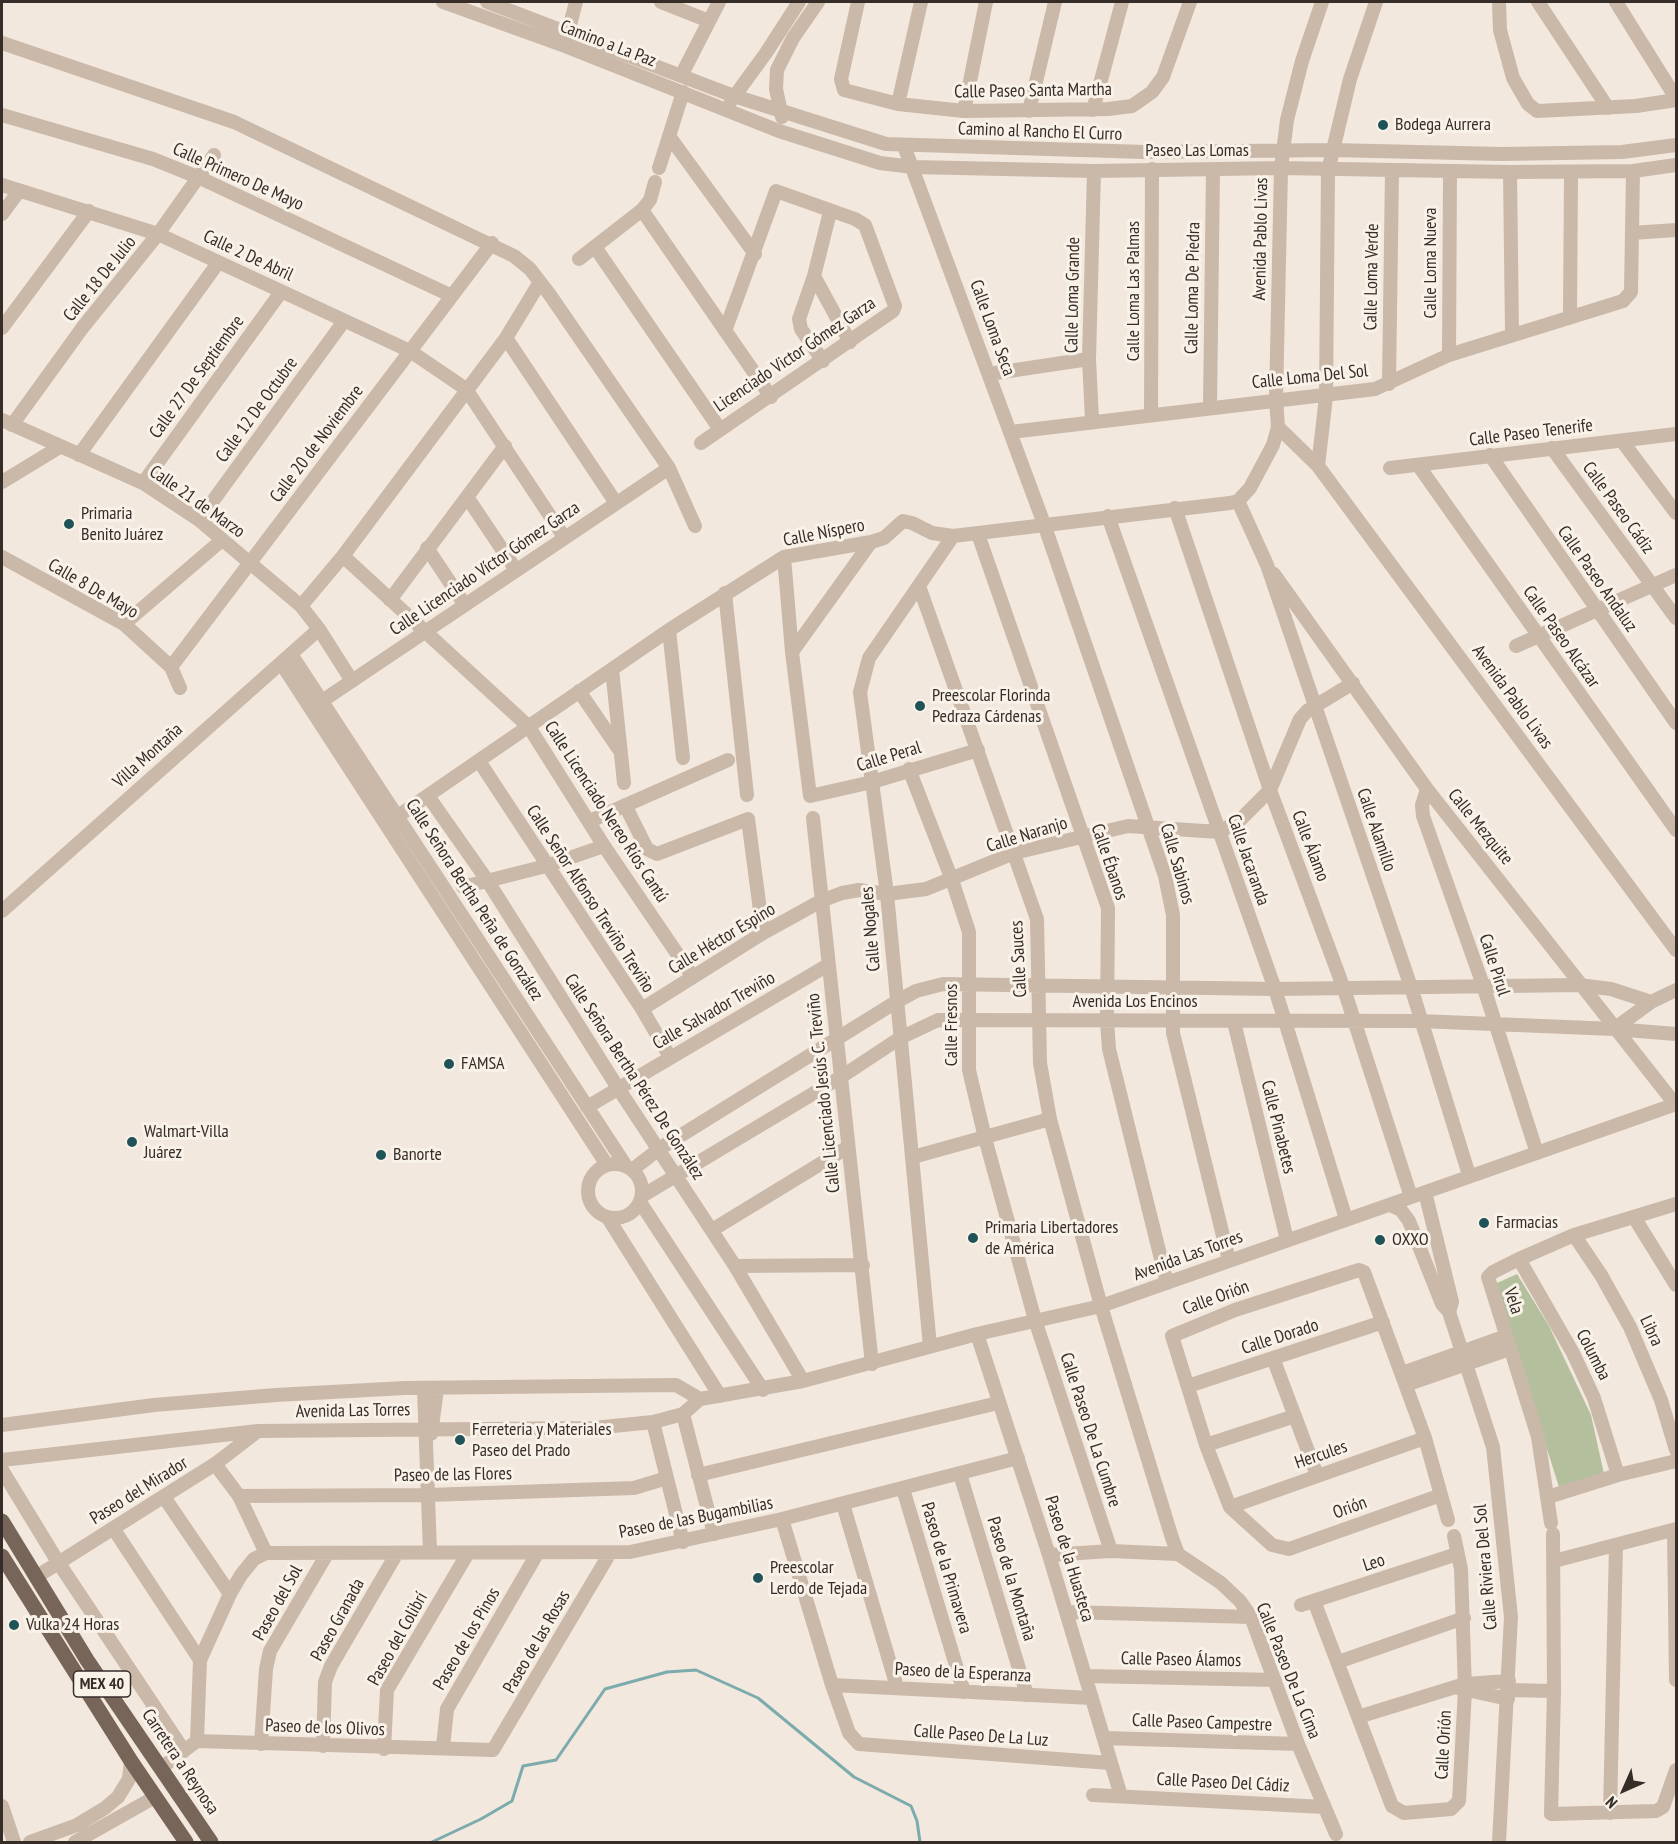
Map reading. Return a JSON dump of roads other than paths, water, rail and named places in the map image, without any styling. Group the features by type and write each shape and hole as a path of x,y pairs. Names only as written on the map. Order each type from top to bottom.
{"main road":[{"name":"Carretera a Reynosa","path":"2,1521 111,1698 211,1842"},
{"name":"MEX 40","path":"2,1556 131,1761 186,1842"},
{"path":"111,1698 127,1731 149,1765 155,1797"}],"street":[{"name":"Camino a La Paz","path":"443,2 467,6 726,109"},
{"name":"Camino a La Paz","path":"487,2 682,74 734,96"},
{"path":"565,46 576,2"},
{"path":"661,2 709,21"},
{"path":"682,74 719,2"},
{"path":"726,109 758,66 799,2"},
{"path":"779,131 782,113 776,89 777,70 793,38 818,2"},
{"name":"Calle Paseo Santa Martha","path":"858,2 841,79 842,86 849,93 898,105 964,111 1093,110 1132,106 1152,92 1163,77 1190,2"},
{"path":"898,105 921,2"},
{"path":"964,111 986,2"},
{"path":"1029,111 1055,2"},
{"path":"1093,110 1122,2"},
{"name":"Avenida Pablo Livas","path":"1322,2 1302,61 1281,168 1276,399 1278,427 1318,466 1677,950"},
{"path":"1318,466 1326,397 1328,171 1350,79 1376,2"},
{"path":"1499,2 1500,30 1513,78 1528,104 1542,112 1608,108 1677,99 1616,2"},
{"path":"1538,2 1608,108"},
{"path":"2,43 234,122 492,243 514,256 540,282 669,468 695,526"},
{"path":"696,98 703,83"},
{"path":"579,259 642,210 650,200 683,92"},
{"name":"Camino al Rancho El Curro","path":"734,96 886,144 904,146 1145,152 1332,150 1546,153 1622,152 1677,145"},
{"name":"Paseo Las Lomas","path":"726,109 779,131 855,157 913,167 1094,171 1281,168 1328,171 1571,172 1633,171 1677,165"},
{"name":"Calle Primero De Mayo","path":"2,115 153,159 200,178 452,296"},
{"path":"669,136 755,254"},
{"name":"Calle Loma Seca","path":"904,146 1044,524"},
{"name":"Calle 18 De Julio","path":"7,422 159,234 214,155"},
{"name":"Calle Loma Las Palmas","path":"1151,414 1152,169"},
{"name":"Calle Loma De Piedra","path":"1210,407 1213,170"},
{"name":"Calle Loma Grande","path":"1092,420 1089,359 1094,171"},
{"name":"Calle Loma Verde","path":"1389,384 1392,171"},
{"path":"1633,171 1632,233 1677,230"},
{"name":"Calle Loma Nueva","path":"1449,355 1450,172"},
{"path":"1510,172 1512,334"},
{"path":"1570,315 1571,172"},
{"name":"Calle 2 De Abril","path":"2,185 159,234 410,351 466,389"},
{"path":"2,214 19,191"},
{"path":"725,331 755,254 776,191 830,212 814,276 799,320 801,328 823,361"},
{"path":"642,210 771,397"},
{"path":"2,328 89,211"},
{"name":"Licenciado Victor Gómez Garza","path":"701,443 718,428 771,397 888,316 895,306 865,225 855,219 830,212"},
{"name":"Calle Loma Del Sol","path":"1011,432 1092,420 1276,399 1326,397 1366,391 1389,384 1449,355 1570,315 1623,301 1631,292 1632,233"},
{"name":"Calle 20 de Noviembre","path":"171,667 492,243"},
{"path":"595,247 718,428"},
{"path":"78,455 218,263"},
{"path":"814,276 849,342"},
{"path":"301,606 343,556 506,338 540,282"},
{"name":"Calle 27 De Septiembre","path":"142,483 281,292"},
{"name":"Calle 12 De Octubre","path":"199,520 344,321"},
{"path":"506,338 616,503"},
{"path":"989,374 1089,359"},
{"path":"466,389 564,537"},
{"name":"Calle 21 de Marzo","path":"7,422 58,448 142,483 199,520 301,606 319,629"},
{"path":"1238,501 1257,476 1273,445 1278,427"},
{"name":"Calle Paseo Tenerife","path":"1390,468 1677,434"},
{"path":"1622,441 1677,513"},
{"path":"390,600 504,446"},
{"path":"2,482 58,448"},
{"name":"Calle Paseo Cádiz","path":"1552,448 1677,618"},
{"name":"Calle Paseo Andaluz","path":"1490,455 1677,723"},
{"name":"Calle Paseo Alcázar","path":"1418,465 1677,830"},
{"name":"Calle Licenciado Víctor Gómez Garza","path":"322,701 669,468"},
{"path":"467,497 516,570"},
{"name":"Calle Níspero","path":"398,816 669,630 784,557 871,542 884,538 903,521 912,523 932,534 953,536 1238,501"},
{"name":"Calle Alamillo","path":"1238,501 1267,565 1411,987 1470,1175"},
{"name":"Calle Álamo","path":"1175,508 1270,790 1344,988 1410,1197"},
{"name":"Calle Jacaranda","path":"1108,516 1275,988 1346,1220"},
{"name":"Calle Sabinos","path":"1044,524 1170,896 1174,986 1172,1020 1175,1047 1229,1260"},
{"name":"Calle Ébanos","path":"978,534 1108,908 1107,1021 1114,1071 1167,1283"},
{"name":"Calle Nogales","path":"930,1346 887,894 860,692 865,667 953,536"},
{"path":"124,624 222,540"},
{"path":"792,652 871,542"},
{"path":"428,548 465,605"},
{"name":"Calle Licenciado Nereo Ríos Cantú","path":"343,556 529,727 604,846 693,977"},
{"name":"Calle 8 De Mayo","path":"2,557 124,624 171,667 180,688"},
{"path":"784,557 792,652"},
{"name":"Calle Mezquite","path":"1267,565 1353,683 1426,789 1614,1029 1676,1104"},
{"path":"1516,646 1677,574"},
{"name":"Calle Sauces","path":"919,586 1037,919 1041,1078 1101,1306"},
{"path":"725,593 747,795"},
{"path":"319,629 352,681"},
{"name":"Villa Montaña","path":"2,911 319,629"},
{"path":"669,630 683,758"},
{"name":"Calle Peral","path":"792,652 810,796 872,782 978,750"},
{"name":"Calle Señora Bertha Peña de González","path":"286,658 322,701 343,745 398,816 629,1168"},
{"name":"Calle Señora Bertha Peña de González","path":"286,658 607,1165"},
{"path":"612,669 624,783"},
{"path":"1219,832 1239,820 1270,790 1300,720 1314,705 1353,683"},
{"path":"579,691 619,749"},
{"path":"590,821 728,760"},
{"name":"Calle Señor Alfonso Treviño Treviño","path":"479,761 642,1009 670,1057"},
{"name":"Calle Fresnos","path":"909,769 952,880 969,932 969,1070 985,1138 1035,1320"},
{"name":"Calle Pirul","path":"1426,789 1422,805 1424,816 1483,985 1493,1023 1537,1153"},
{"name":"Calle Señora Bertha Pérez De González","path":"428,796 487,880 618,1088 712,1230 803,1381"},
{"path":"625,805 647,849 657,854 748,819 763,933"},
{"name":"Calle Licenciado Jesús C. Treviño","path":"813,818 873,1364"},
{"name":"Calle Naranjo","path":"821,901 842,893 860,890 887,894 926,889 1014,854 1128,826 1219,832"},
{"path":"463,887 546,866 604,846"},
{"name":"Calle Héctor Espino","path":"642,1009 763,933 821,901"},
{"name":"Calle Salvador Treviño","path":"587,1107 828,965"},
{"name":"Avenida Los Encinos","path":"629,1168 896,1002 931,987 970,984 1344,988 1579,984 1611,989 1651,1002"},
{"path":"1614,1029 1651,1002 1677,990"},
{"name":"Avenida Los Encinos","path":"641,1199 675,1176 841,1077 900,1038 938,1020 1234,1022 1420,1020 1677,1034"},
{"name":"Calle Pinabetes","path":"1234,1022 1287,1240"},
{"name":"Avenida Las Torres","path":"2,1460 258,1431 593,1428 653,1422 683,1414 700,1399 763,1390 803,1381 873,1364 977,1334 1101,1306 1676,1104"},
{"path":"913,1157 1050,1119"},
{"path":"712,1230 848,1147"},
{"path":"720,1396 608,1218 598,1212 588,1194 592,1176 607,1165 629,1168 640,1182 641,1199 763,1390"},
{"name":"Calle Riviera Del Sol","path":"1425,1192 1452,1302 1449,1312"},
{"path":"608,1218 628,1215 641,1199"},
{"name":"Vela","path":"1610,1813 1551,1814 1554,1691 1552,1529 1538,1437 1488,1277 1493,1272 1519,1259 1574,1235 1677,1204"},
{"name":"Calle Riviera Del Sol","path":"1390,1205 1401,1210 1409,1221 1442,1304 1449,1312 1493,1447 1511,1617 1499,1842"},
{"path":"1409,1221 1429,1213"},
{"path":"1634,1217 1677,1285"},
{"name":"Libra","path":"1574,1235 1601,1275 1630,1327 1661,1400 1677,1450"},
{"path":"1424,1260 1439,1255"},
{"name":"Columba","path":"1519,1259 1573,1353 1594,1398 1618,1475"},
{"path":"735,1266 863,1265"},
{"name":"Calle Orión","path":"1272,1545 1230,1507 1206,1445 1171,1338 1173,1334 1257,1303 1359,1270 1367,1275 1425,1438 1448,1520"},
{"path":"1049,1554 1110,1551 1178,1554 1101,1306"},
{"name":"Calle Paseo De La Cumbre","path":"1035,1320 1110,1551"},
{"name":"Calle Dorado","path":"1188,1386 1383,1322"},
{"name":"Paseo de la Huasteca","path":"977,1334 1049,1554 1121,1796"},
{"path":"1404,1379 1508,1342"},
{"path":"1273,1358 1317,1475"},
{"name":"Avenida Las Torres","path":"2,1425 154,1405 276,1395 430,1389 676,1385 700,1399"},
{"path":"430,1389 428,1428 430,1552"},
{"path":"698,1475 998,1403"},
{"path":"683,1414 714,1534"},
{"path":"1206,1445 1295,1416"},
{"path":"653,1422 682,1542"},
{"name":"Paseo del Mirador","path":"36,1577 219,1462 258,1431"},
{"path":"161,1768 197,1741 200,1660 230,1594 254,1559 266,1552 239,1496 219,1462 217,1449 203,1436"},
{"name":"Hercules","path":"1230,1507 1425,1438"},
{"name":"Paseo de las Bugambilias","path":"266,1552 327,1554 610,1553 682,1542 782,1519 1018,1458"},
{"path":"1548,1497 1618,1475 1677,1461"},
{"path":"2,1470 58,1562 184,1751"},
{"name":"Paseo de la Montaña","path":"960,1474 1027,1695"},
{"name":"Paseo de las Flores","path":"239,1496 429,1495 634,1488 667,1478"},
{"name":"Paseo de la Primavera","path":"903,1489 964,1692"},
{"name":"Orión","path":"1272,1545 1289,1549 1441,1495"},
{"path":"164,1497 230,1594"},
{"path":"843,1504 897,1687"},
{"path":"782,1519 832,1685"},
{"path":"113,1528 200,1660"},
{"path":"1554,1561 1676,1529 1677,1680"},
{"name":"Calle Orión","path":"1358,1717 1392,1806 1404,1813 1451,1809 1459,1800 1464,1618 1454,1536"},
{"path":"1616,1545 1610,1813 1650,1813 1663,1808 1677,1770"},
{"name":"Paseo Granada","path":"323,1746 325,1682 331,1666 397,1553"},
{"name":"Paseo del Colibrí","path":"384,1749 387,1690 468,1553"},
{"name":"Paseo de las Rosas","path":"495,1748 610,1553"},
{"name":"Paseo del Sol","path":"261,1744 264,1690 270,1651 327,1554"},
{"name":"Paseo de los Pinos","path":"443,1747 447,1709 537,1554"},
{"name":"Calle Paseo De La Cima","path":"1178,1554 1221,1583 1240,1601 1251,1617 1298,1744 1336,1834"},
{"name":"Leo","path":"1338,1662 1308,1603 1457,1554"},
{"path":"1067,1612 1251,1617"},
{"path":"1464,1618 1338,1662 1358,1717 1462,1687 1554,1691"},
{"name":"Calle Paseo Álamos","path":"1086,1676 1275,1680"},
{"name":"Paseo de la Esperanza","path":"832,1685 1092,1698"},
{"name":"Calle Paseo De La Luz","path":"832,1685 852,1738 864,1746 1110,1763"},
{"name":"Calle Paseo Campestre","path":"1104,1738 1298,1744"},
{"name":"Paseo de los Olivos","path":"197,1741 384,1749 443,1747 489,1751 495,1748"},
{"path":"30,1842 70,1828 105,1808 118,1797 129,1779 131,1761"},
{"name":"Calle Paseo Del Cádiz","path":"1093,1795 1324,1807"},
{"path":"75,1842 155,1797"},
{"path":"2,1806 14,1842"}],"waterway":[{"path":"432,1842 481,1819 512,1801 523,1766 556,1760 605,1689 667,1672 696,1670 758,1698 854,1777 911,1806 917,1821 920,1842"}],"place":[{"name":"Bodega Aurrera","path":"1383,125"},
{"name":"Primaria Benito Juárez","path":"69,524"},
{"name":"Preescolar Florinda Pedraza Cárdenas","path":"920,706"},
{"name":"FAMSA","path":"449,1064"},
{"name":"Walmart-Villa Juárez","path":"132,1142"},
{"name":"Banorte","path":"381,1155"},
{"name":"Farmacias","path":"1484,1223"},
{"name":"Primaria Libertadores de América","path":"973,1238"},
{"name":"OXXO","path":"1380,1240"},
{"name":"Ferreteria y Materiales Paseo del Prado","path":"460,1440"},
{"name":"Preescolar Lerdo de Tejada","path":"758,1578"},
{"name":"Vulka 24 Horas","path":"14,1625"}]}
